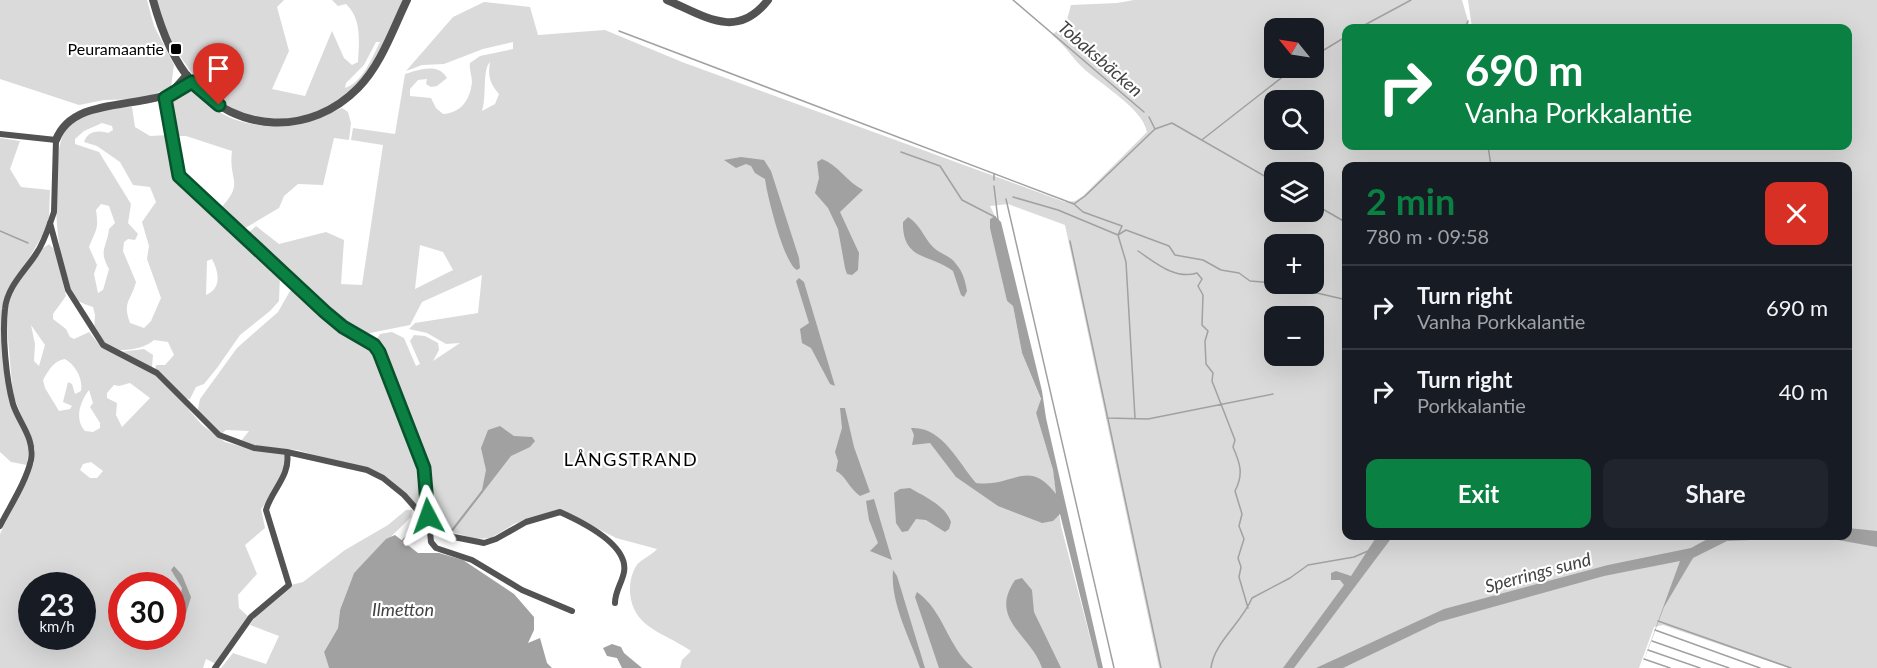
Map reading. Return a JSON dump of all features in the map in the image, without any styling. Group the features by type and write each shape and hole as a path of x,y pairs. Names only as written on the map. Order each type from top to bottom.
{"street":[{"path":"153,0 166,39 190,79 219,105 247,118 278,124 309,119 342,103 366,80 407,0"},
{"path":"667,0 713,19 733,23 752,17 768,0"},
{"path":"0,526 29,466 31,453 28,434 14,406 10,391 4,322 5,307 13,286 44,239 54,212 56,140 68,122 86,111 168,96 190,79"},
{"path":"168,96 179,176 298,288 343,327 374,345 379,352 424,468 428,522 431,542 435,548 472,560 522,590 572,611"},
{"path":"0,134 56,140"},
{"path":"50,223 68,290 103,345 157,373 219,435 254,448 287,452 367,470 383,478 404,495 428,522 454,537 484,543 526,522 560,512 606,538 624,560 625,571 615,593 615,603"},
{"path":"44,239 56,241"},
{"path":"215,668 251,618 289,585 266,510 285,475 289,461 287,452"}],"shaded area":[{"path":"0,0 147,0 154,26 174,65 171,87 142,99 104,100 79,105 0,79"},
{"path":"156,0 284,0 277,7 289,51 272,89 305,96 332,31 344,58 352,65 358,62 358,31 355,17 346,4 338,6 332,0 403,0 380,53 361,81 328,107 296,120 265,121 236,111 210,93 187,67 169,36","holes":["376,42 380,42 357,81 345,88 346,83 364,65"]},
{"path":"1134,0 1462,0 1469,24 1342,24 1342,150 1852,150 1852,24 1471,24 1468,0 1877,0 1877,668 1789,668 1663,625 1654,627 1639,668 1159,668 1065,225 1008,204 990,206 995,216 990,219 1007,301 1013,306 1022,353 1041,400 1036,413 1053,470 1061,526 1098,668 680,668 682,660 691,651 641,620 631,598 631,581 636,566 657,549 616,538 560,509 514,524 491,538 475,539 440,528 390,480 380,474 297,450 260,447 241,441 249,431 226,430 220,435 197,413 200,399 237,348 278,312 290,291 294,290 346,332 375,342 380,334 392,332 404,338 416,366 420,364 410,341 414,335 425,336 438,343 439,350 433,361 460,343 446,344 427,333 409,329 415,323 478,313 482,275 422,302 410,325 360,335 314,302 245,236 256,226 279,244 326,232 344,240 341,284 362,285 383,145 351,140 353,128 395,134 405,74 422,69 438,70 447,78 437,86 431,87 426,84 427,79 418,80 410,89 410,96 431,98 436,108 443,114 460,108 467,100 471,89 470,63 480,56 513,49 513,42 483,49 444,64 422,65 406,71 453,17 484,2 530,7 538,35 605,30 682,62 1065,202 1075,201 1083,196 1147,132 1136,113 1085,70 1052,35 1066,23 1071,5","holes":["490,62 490,79 499,94 495,104 482,111 486,71","420,245 443,252 453,270 415,289"]},
{"path":"187,91 198,94 213,108 229,117 261,125 294,124 342,108 348,112 351,123 349,140 334,138 323,185 298,184 284,196 279,208 242,230 219,210 234,187 232,151 186,136 174,136 169,103"},
{"path":"132,107 135,127 150,136 169,135 175,165 183,182 280,275 279,301 240,335 204,384 196,387 190,399 184,398 155,371 156,365 165,365 174,355 168,342 154,340 128,350 112,348 94,330 93,307 76,299 63,266 56,213 57,160 61,140 68,127 90,113","holes":["102,123 112,126 113,130 108,133 94,132 84,142 97,146 120,162 133,185 150,187 156,202 142,222 149,246 147,259 161,298 151,321 144,328 130,323 127,310 136,282 123,251 124,242 128,239 135,240 138,234 128,223 131,204 99,152 75,144 75,139 84,131","101,204 109,206 115,223 109,229 104,249 104,257 109,269 103,290 98,293 94,274 97,265 89,247 97,226 96,210","212,259 218,279 215,288 206,295 207,261"]},
{"path":"0,138 20,141 10,169 21,187 50,190 49,217 45,231 4,301 1,321 6,380 29,446 27,465 11,462 0,452"},
{"path":"49,244 55,250 66,296 53,314 53,319 66,329 70,337 74,339 89,332 102,348 152,373 166,383 202,425 225,442 258,451 284,453 286,460 283,475 261,509 265,528 245,545 257,574 238,595 239,608 250,618 216,664 206,659 203,668 0,668 0,534 34,463 35,449 13,395 6,317 11,294 42,249","holes":["31,325 45,345 39,366 34,361 35,344","65,359 78,373 81,391 75,394 72,384 68,382 63,402 72,406 70,409 59,411 45,388 43,380 52,366","130,383 150,398 122,427 116,415 117,403 107,398 107,393 114,385","89,390 93,403 90,407 100,423 100,428 93,432 85,431 79,416 79,410","91,462 103,471 97,478 90,478 80,470 83,464"]},
{"path":"144,349 153,355 152,368 120,352"},
{"path":"406,510 412,510 411,517 354,573 340,610 338,628 324,652 329,668 221,668 233,653 266,664 279,636 250,625 255,617 291,585 303,582 345,550 388,525"}],"water":[{"path":"741,157 764,160 771,171 799,258 800,268 797,270 787,256 782,243 765,179 755,173 751,166 746,164 736,168 724,160"},
{"path":"822,159 833,165 863,190 840,212 859,253 858,270 852,275 847,274 845,268 838,229 828,208 815,193 819,178 817,162"},
{"path":"995,216 1001,222 1042,391 1046,418 1103,668 1098,668 1060,514 1053,521 1042,523 998,506 956,477 930,443 912,445 914,435 911,428 922,429 932,433 948,447 976,483 1000,482 1019,476 1037,477 1056,494 1053,470 1036,413 1041,399 1022,353 1013,306 1007,301 990,228 990,219"},
{"path":"908,217 916,223 933,247 951,259 958,267 967,291 964,297 961,295 953,271 919,255 907,244 903,222"},
{"path":"799,278 804,282 835,386 830,384 811,348 802,343 800,329 809,323 796,281"},
{"path":"840,408 845,408 854,447 870,492 860,496 836,471 838,461 835,452 842,428"},
{"path":"500,426 514,436 532,437 535,441 530,447 511,456 453,531 451,530 482,490 486,470 481,448 488,430"},
{"path":"910,488 934,502 944,511 951,522 949,529 945,532 926,520 916,519 908,531 902,532 896,523 894,493 900,489"},
{"path":"874,499 892,560 870,551 878,543 869,520 866,501"},
{"name":"Sperrings sund","path":"1852,528 1877,531 1877,547 1838,540 1852,540"},
{"name":"Ilmetton","path":"395,535 418,553 439,553 463,560 514,594 534,617 534,630 528,643 540,638 547,663 552,668 329,668 324,652 338,628 340,610 354,573 386,539"},
{"path":"1374,540 1390,540 1294,668 1283,668 1344,585 1340,580 1331,580 1331,573 1336,571 1351,576"},
{"name":"Sperrings sund","path":"1706,540 1750,540 1727,541 1693,558 1664,607 1641,668 1680,561 1604,576 1439,622 1343,668 1316,668 1444,609 1608,565 1691,548"},
{"path":"174,566 179,572 172,572"},
{"path":"893,570 897,576 925,668 920,668 898,608"},
{"path":"1022,578 1032,590 1034,612 1061,668 1042,668 1037,656 1009,616 1006,606 1008,594 1015,580"},
{"path":"186,585 191,597 186,614"},
{"path":"917,592 934,609 957,650 973,668 939,668 915,597"},
{"path":"612,644 621,647 624,653 642,668 622,668 617,658 607,656 603,648"}],"waterway":[{"name":"Tobaksbäcken","path":"1013,0 1144,112"},
{"path":"1366,24 1411,0"},
{"path":"619,31 1074,204 1155,129"},
{"path":"1324,50 1342,39"},
{"path":"1203,139 1281,78"},
{"name":"Tobaksbäcken","path":"1149,117 1155,129 1172,123 1264,176"},
{"path":"1489,150 1490,162"},
{"path":"901,152 940,166 962,200 995,217"},
{"path":"994,174 994,180"},
{"path":"994,186 998,220"},
{"path":"1013,197 1058,210 1118,235 1126,230 1169,246 1175,255 1203,260 1221,270 1239,273 1250,281 1264,282"},
{"path":"1006,199 1114,668"},
{"path":"1074,204 1083,212 1122,226 1118,235 1126,262 1135,418"},
{"name":"Tobaksbäcken","path":"1324,210 1342,220"},
{"path":"0,231 28,243"},
{"path":"1070,241 1161,668"},
{"path":"1138,251 1166,269 1181,274 1197,273 1202,279 1198,286 1203,295 1202,325 1208,331 1205,341 1206,364 1213,373 1212,381 1235,440 1233,447 1240,469 1235,491 1242,514 1239,526 1244,539 1238,558 1241,567 1239,577 1248,608"},
{"path":"1321,294 1342,299"},
{"path":"1107,418 1148,419 1273,394"},
{"path":"402,541 412,530 427,528"},
{"path":"434,531 448,538"},
{"path":"1211,668 1217,650 1252,598 1290,578 1308,565 1354,557 1368,551"},
{"path":"1658,621 1791,668"},
{"path":"1655,630 1760,668"},
{"path":"1652,641 1729,668"},
{"path":"1648,650 1700,668"},
{"path":"1644,659 1670,668"}],"place":[{"name":"Peuramaantie","path":"176,49"}],"district":[{"name":"LÅNGSTRAND","path":"631,460"}],"route":[{"path":"219,105 192,82 165,98 171,121 179,176 325,312 343,327 374,345 385,365 424,468 428,516"}]}
